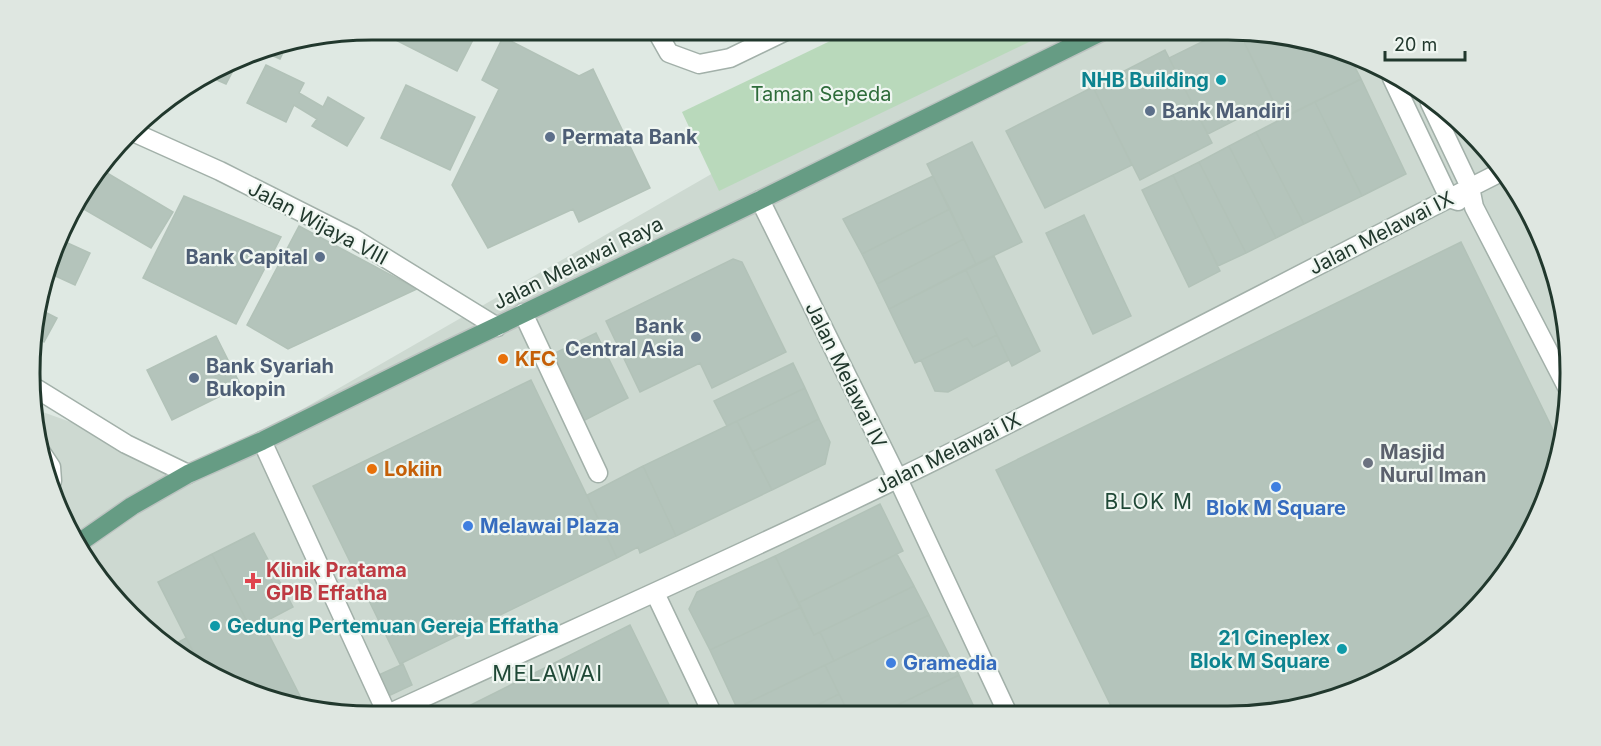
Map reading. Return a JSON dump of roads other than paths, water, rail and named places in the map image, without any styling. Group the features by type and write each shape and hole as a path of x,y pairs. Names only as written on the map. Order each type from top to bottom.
{"main road":[{"name":"Jalan Melawai Raya","path":"85,539 132,506 188,474 262,441 760,200 1085,40"}],"street":[{"path":"662,40 669,53 699,64 730,58 767,40"},
{"path":"1396,86 1449,198 1474,207"},
{"path":"1435,113 1470,188 1474,207 1560,374"},
{"name":"Jalan Wijaya VIII","path":"141,135 220,171 353,238 497,327"},
{"name":"Jalan Melawai IX","path":"408,706 655,593 1011,423 1495,175"},
{"name":"Jalan Melawai IV","path":"760,200 898,478 1004,706"},
{"path":"523,313 598,472"},
{"path":"41,391 126,444 188,474"},
{"path":"262,441 384,706"},
{"path":"655,593 709,706"}],"place":[{"name":"NHB Building","path":"1221,80"},
{"name":"Bank Mandiri","path":"1150,111"},
{"name":"Permata Bank","path":"550,137"},
{"name":"Bank Capital","path":"320,257"},
{"name":"Bank Central Asia","path":"696,337"},
{"name":"KFC","path":"503,359"},
{"name":"Bank Syariah Bukopin","path":"194,378"},
{"name":"Masjid Nurul Iman","path":"1368,463"},
{"name":"Lokiin","path":"372,469"},
{"name":"Blok M Square","path":"1276,487"},
{"name":"Melawai Plaza","path":"468,526"},
{"name":"Klinik Pratama GPIB Effatha","path":"253,581"},
{"name":"Gedung Pertemuan Gereja Effatha","path":"215,626"},
{"name":"21 Cineplex Blok M Square","path":"1342,649"},
{"name":"Gramedia","path":"891,663"}],"district":[{"name":"BLOK M","path":"1149,502"},
{"name":"MELAWAI","path":"548,673"}],"park label":[{"name":"Taman Sepeda","path":"821,94"}]}
